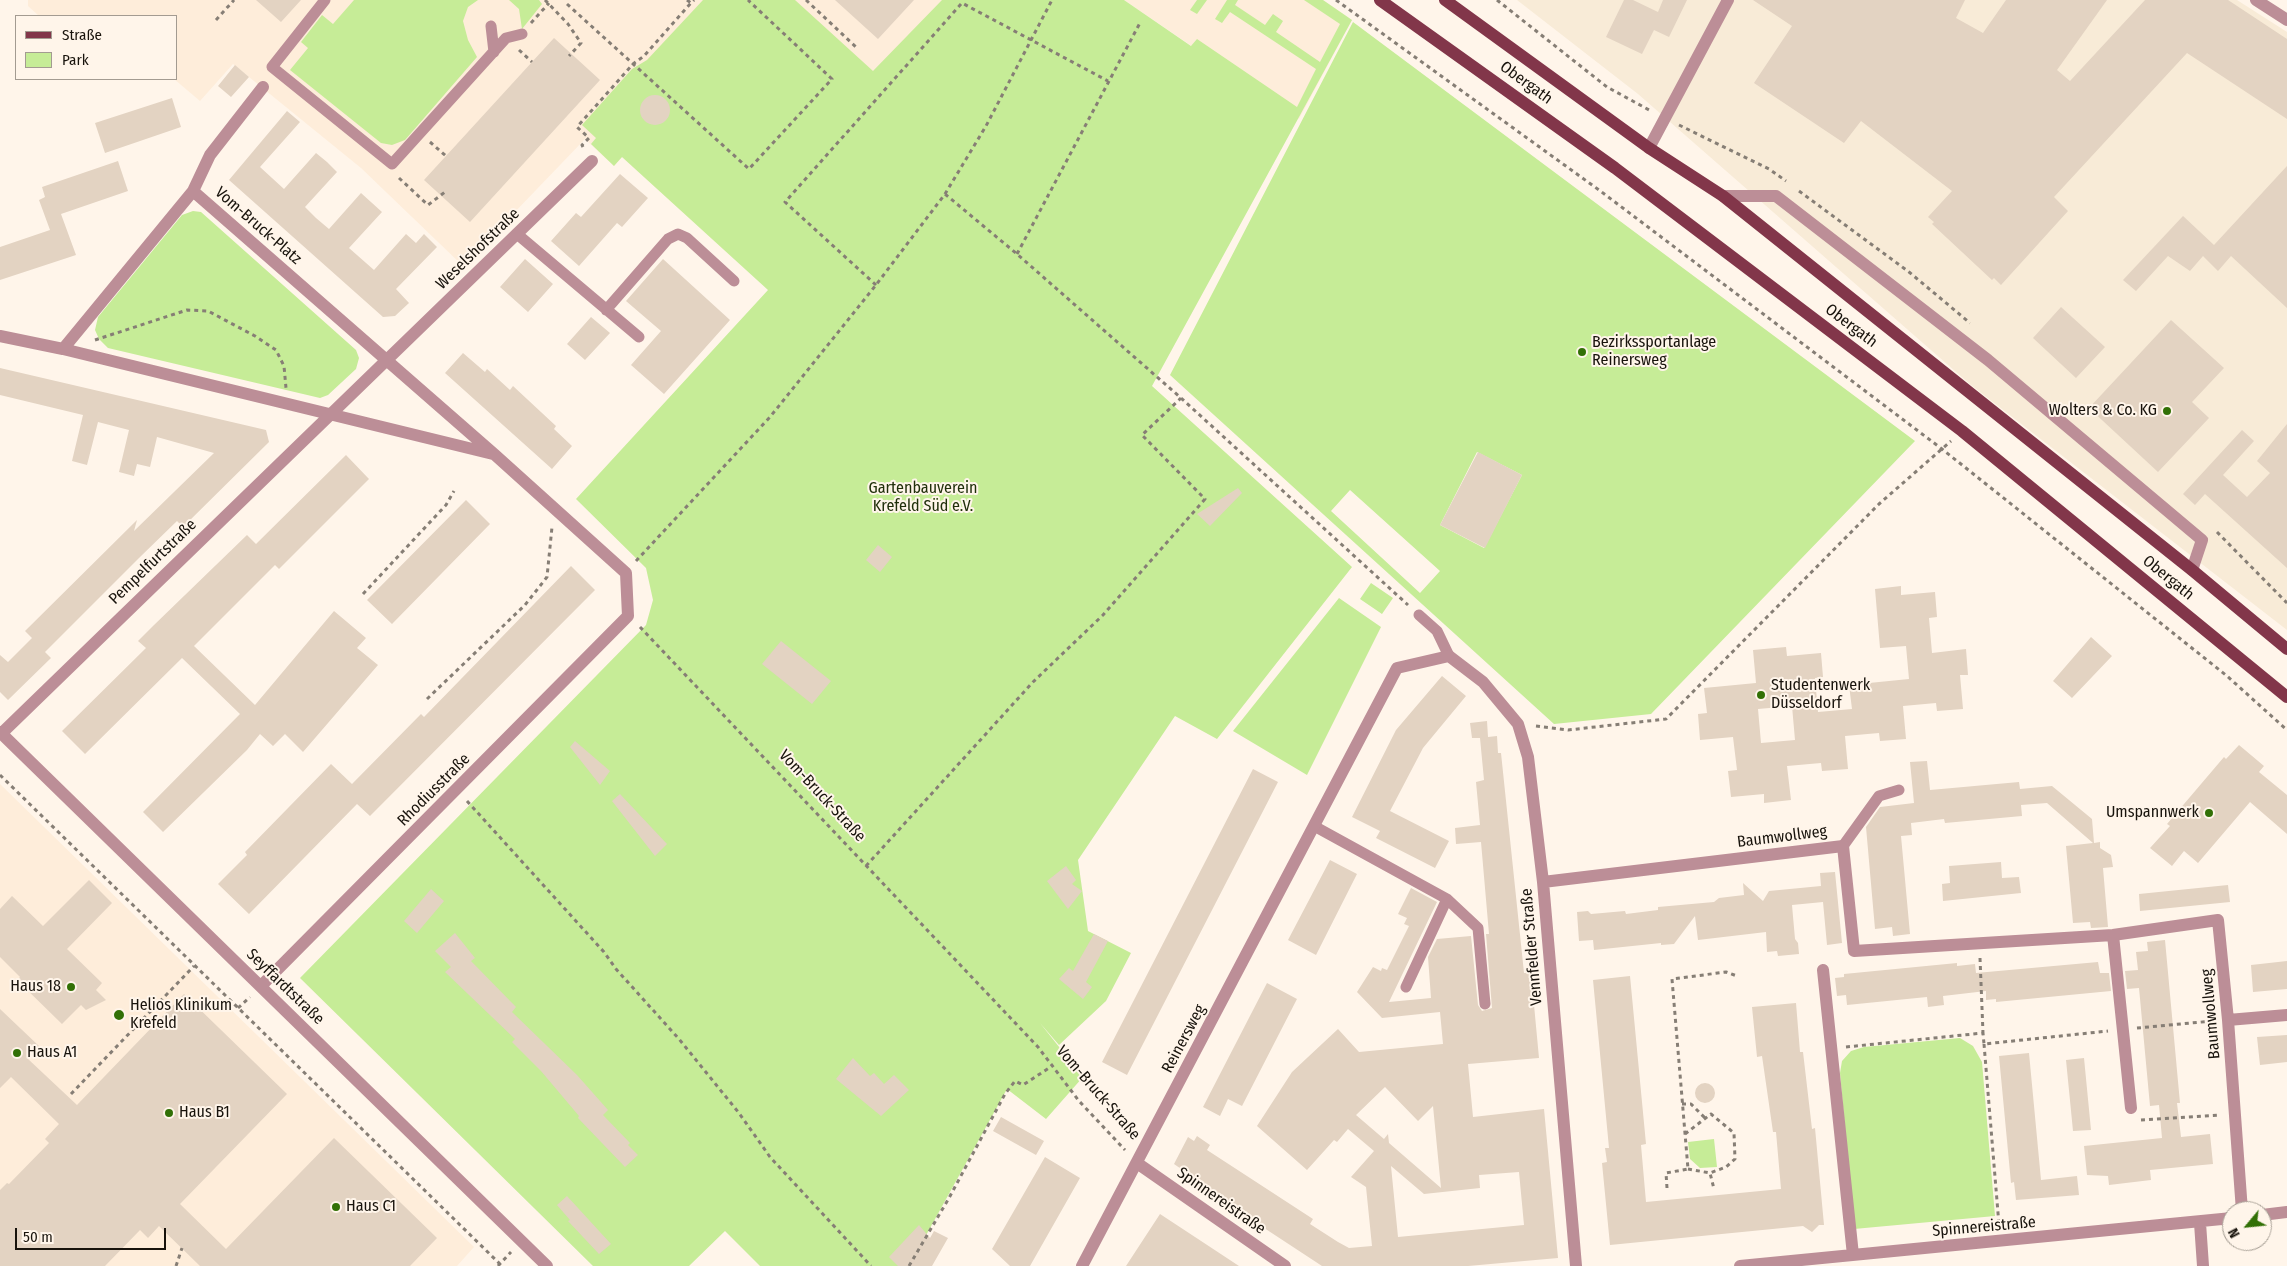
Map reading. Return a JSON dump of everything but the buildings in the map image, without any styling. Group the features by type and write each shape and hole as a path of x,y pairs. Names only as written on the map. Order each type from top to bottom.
{"main road":[{"name":"Obergath","path":"1380,0 1615,168 1962,431 2287,696"},
{"name":"Obergath","path":"1445,0 1649,148 1723,196 2192,570 2287,649"}],"street":[{"path":"1649,148 1728,0"},
{"path":"2256,0 2287,20"},
{"path":"193,191 210,155 263,87"},
{"name":"Weselshofstraße","path":"387,361 592,161"},
{"name":"Vom-Bruck-Platz","path":"63,349 193,191 494,454"},
{"name":"Obergath","path":"1723,196 1776,196 1988,360 2202,540 2192,570"},
{"path":"0,336 63,349 494,454 626,573 628,616"},
{"path":"328,415 387,361"},
{"name":"Pempelfurtstraße","path":"1,732 328,415"},
{"name":"Rhodiusstraße","path":"261,986 628,616"},
{"name":"Vennfelder Straße","path":"1449,656 1483,682 1518,724 1528,757 1543,882 1576,1266"},
{"name":"Reinersweg","path":"1082,1266 1138,1163 1397,668 1449,656"},
{"name":"Seyffardtstraße","path":"1,732 547,1266"},
{"name":"Baumwollweg","path":"1543,882 1843,846 1854,951 2112,935 2218,920 2228,1020 2241,1201"},
{"path":"2112,935 2131,1108"},
{"path":"1823,970 1853,1255"},
{"path":"2228,1020 2287,1015"},
{"name":"Spinnereistraße","path":"1138,1163 1285,1266"},
{"path":"2272,1214 2287,1212"},
{"name":"Spinnereistraße","path":"1740,1266 2222,1220"},
{"path":"2200,1223 2203,1266"}],"lane":[{"path":"325,0 272,67 392,164 506,38 522,34"},
{"path":"491,26 494,52"},
{"path":"517,234 639,337"},
{"path":"606,310 668,239 678,234 688,238 734,281"},
{"path":"1419,614 1437,631 1449,656"},
{"path":"1843,846 1879,796 1899,790"},
{"path":"1314,826 1447,899 1478,928 1485,1004"},
{"path":"1406,987 1447,899"}],"path":[{"path":"216,20 234,0"},
{"path":"545,0 568,24 581,43 569,56"},
{"path":"687,0 691,4"},
{"path":"592,161 582,145 589,138 578,127 633,64 644,56 694,0"},
{"path":"567,4 749,169 832,79 748,0"},
{"path":"806,0 857,48"},
{"path":"626,573 770,416 876,285 945,194 986,126 1052,0"},
{"path":"1336,0 1599,190 1942,449 2226,676 2287,730"},
{"path":"538,15 549,3"},
{"path":"876,285 785,202 962,4 1108,81"},
{"path":"1017,254 1141,21"},
{"path":"392,164 397,176 428,205 445,192"},
{"path":"945,194 1017,254 1181,398 1419,614"},
{"path":"90,341 187,310 208,311 255,336 276,350 284,366 286,390 283,403"},
{"path":"866,866 1033,682 1103,614 1205,499 1142,435 1181,398"},
{"path":"1518,724 1568,730 1666,719 1879,504 1962,431"},
{"path":"363,594 446,505 454,491"},
{"path":"427,700 525,605 547,577 554,508"},
{"name":"Vom-Bruck-Straße","path":"628,616 1038,1047 1079,1101 1138,1163"},
{"path":"0,775 502,1266"},
{"path":"456,790 604,952 616,969 679,1039 739,1113 770,1157 871,1266"},
{"path":"1979,942 1983,1033 2000,1242"},
{"path":"71,1094 194,966"},
{"path":"1688,1169 1672,979 1726,972 1737,976"},
{"path":"1984,1044 2228,1020"},
{"path":"1831,1048 1983,1033"},
{"path":"909,1266 1015,1081 1023,1085 1052,1066"},
{"path":"1682,1104 1691,1104 1706,1118"},
{"path":"2131,1108 2136,1120 2235,1114"},
{"path":"1667,1188 1666,1173 1688,1169 1710,1173 1726,1167 1735,1159 1734,1133 1711,1114 1685,1134"},
{"path":"1710,1173 1714,1189"},
{"path":"176,1266 182,1248"}],"shaded area":[{"path":"28,0 958,0 731,256 622,157 614,166 585,139 463,266 361,168 233,64 200,101 175,80 178,80 178,15 38,15 28,6"},
{"path":"1124,0 1323,0 1352,20 1299,119"},
{"path":"1517,0 2237,0 2287,32 2287,630 1971,385 1638,94"},
{"name":"Helios Klinikum Krefeld","path":"0,784 474,1247 457,1266 0,1266"}],"green space":[{"path":"354,0 478,0 468,7 463,21 468,40 477,57 405,140 392,145 381,143 290,70 308,48 301,42 322,15 333,24"},
{"path":"509,0 539,0 542,4 522,29 519,9"},
{"name":"Gartenbauverein Krefeld Süd e.V.","path":"703,0 795,0 873,71 942,0 1124,0 1191,46 1197,39 1297,107 1316,69 1230,12 1222,23 1215,19 1227,0 1238,0 1235,5 1265,25 1273,14 1283,21 1276,32 1320,62 1340,24 1304,0 1323,0 1352,20 1152,386 1352,567 1217,739 1175,716 1078,860 1088,931 1131,953 1106,1001 1059,1045 1040,1023 1083,1077 1046,1119 1007,1089 909,1266 760,1266 725,1231 689,1266 593,1266 300,978 646,625 653,600 646,568 576,499 768,290 622,157 614,166 591,144 596,138 582,125 632,69 647,60"},
{"path":"1197,0 1207,0 1197,14 1190,10"},
{"path":"1353,22 1915,441 1651,714 1554,724 1170,375","holes":["1477,452 1522,475 1484,548 1440,525","1350,490 1440,571 1420,593 1331,511"]},
{"path":"193,211 201,212 356,350 359,358 356,369 328,395 320,398 108,348 99,339 95,330 98,317 182,215"},
{"path":"1371,583 1393,598 1382,614 1360,599"},
{"path":"1339,598 1381,627 1307,775 1233,731"},
{"path":"1960,1038 1973,1046 1982,1062 1995,1216 1854,1229 1840,1073 1842,1061 1851,1051 1864,1047"},
{"path":"1714,1139 1717,1167 1700,1168 1690,1159 1688,1142"}],"place":[{"name":"Bezirkssportanlage Reinersweg","path":"1582,352"},
{"name":"Wolters & Co. KG","path":"2167,411"},
{"name":"Studentenwerk Düsseldorf","path":"1761,695"},
{"name":"Umspannwerk","path":"2209,813"},
{"name":"Haus 18","path":"71,987"},
{"name":"Helios Klinikum Krefeld","path":"119,1015"},
{"name":"Haus A1","path":"17,1053"},
{"name":"Haus B1","path":"169,1113"},
{"name":"Haus C1","path":"336,1207"}]}
